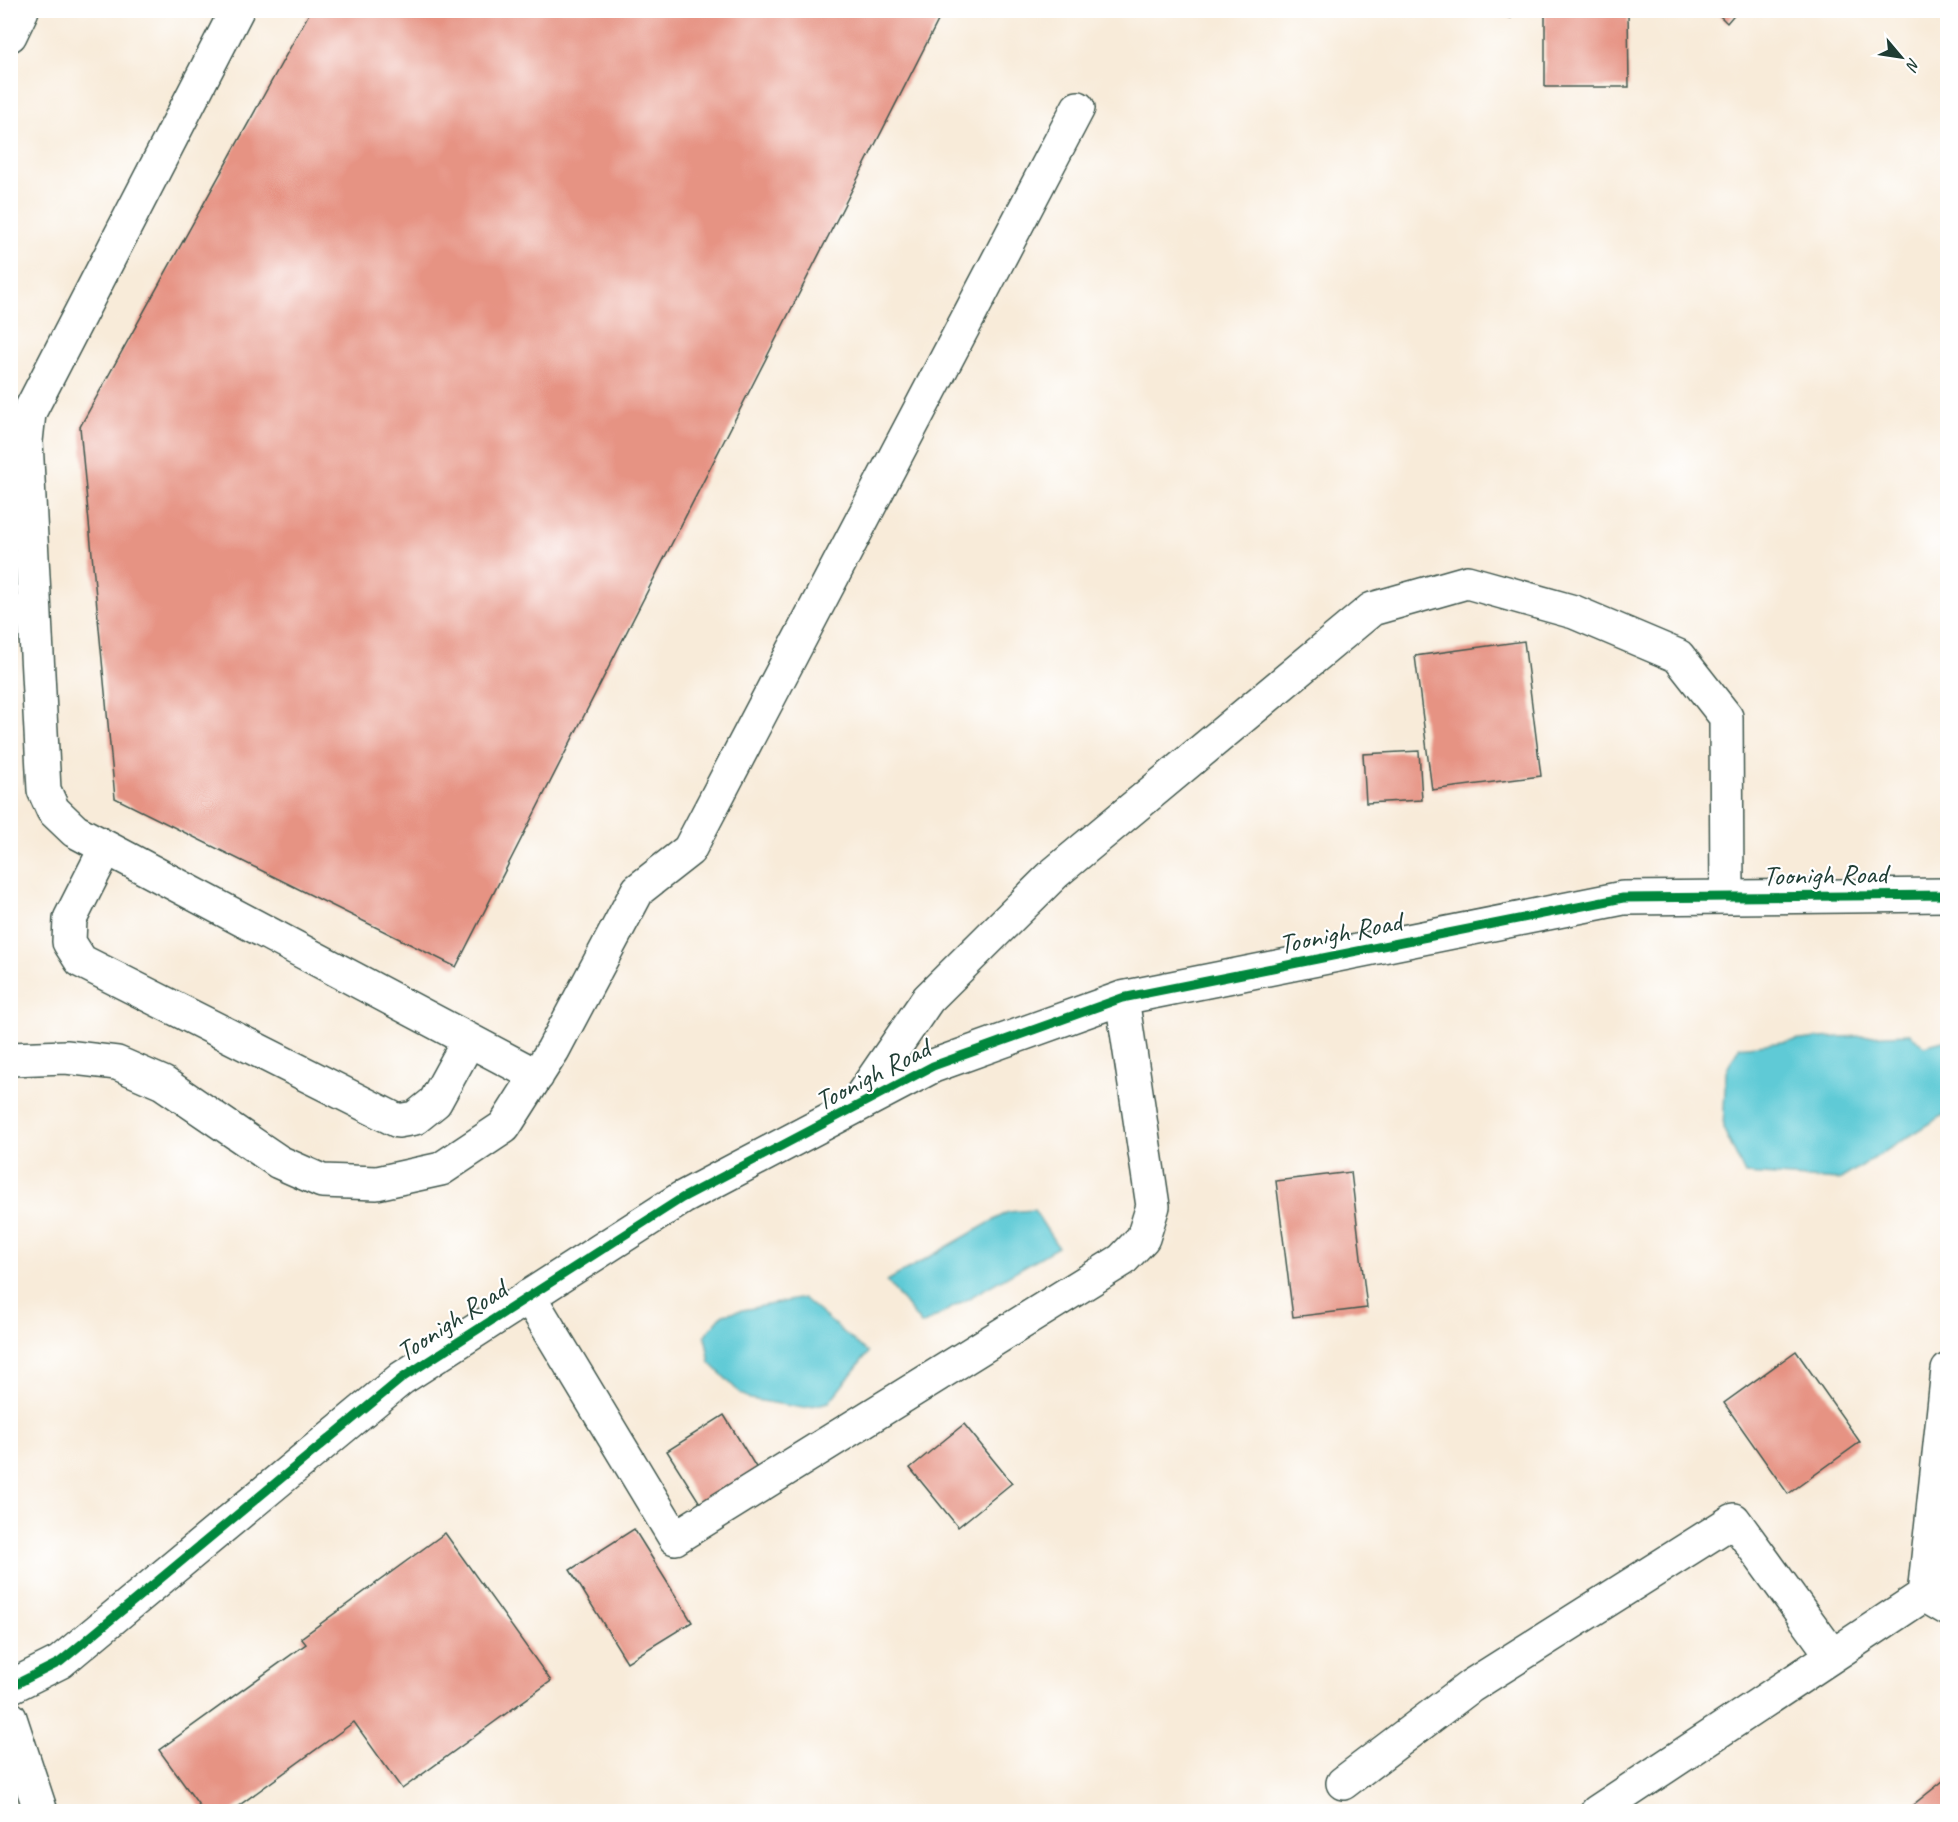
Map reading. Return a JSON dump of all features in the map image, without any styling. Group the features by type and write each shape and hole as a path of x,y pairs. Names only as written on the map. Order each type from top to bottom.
{"street":[{"path":"10,35 22,10"},
{"path":"237,10 29,413 26,441 44,790 53,810 75,831 537,1076"},
{"path":"10,1059 66,1057 117,1064 163,1083 279,1162 322,1182 377,1183 441,1169 504,1127 553,1050 638,890 689,850 1078,108"},
{"path":"852,1109 928,999 1055,873 1372,609 1467,582 1574,612 1678,656 1726,717 1727,897"},
{"path":"106,848 70,919 69,942 81,961 398,1121 415,1118 435,1102 469,1040"},
{"name":"Toonigh Road","path":"10,1687 60,1662 402,1378 682,1198 933,1066 1122,998 1623,898 1947,895"},
{"path":"529,1296 675,1538 1122,1260 1143,1238 1153,1206 1122,998"},
{"path":"1597,1812 1832,1655 1936,1602 1947,1370"},
{"path":"1343,1783 1471,1686 1734,1520 1832,1655"},
{"path":"10,1718 41,1812"}],"water":[{"path":"1910,1034 1924,1046 1947,1040 1947,1113 1839,1180 1745,1174 1723,1128 1726,1071 1739,1047 1818,1038"},
{"path":"1034,1210 1058,1247 922,1325 887,1281 1008,1212"},
{"path":"803,1298 868,1353 829,1402 803,1408 750,1399 740,1393 710,1363 705,1335 723,1314"}],"building":[{"path":"311,10 931,10 941,15 456,967 115,798 80,427"},
{"path":"1486,10 1514,10 1511,18"},
{"path":"1545,10 1628,10 1629,87 1545,87"},
{"path":"1714,10 1738,10 1727,23"},
{"path":"1524,641 1541,776 1432,790 1415,656"},
{"path":"1419,751 1422,800 1366,803 1363,754"},
{"path":"1351,1172 1367,1308 1293,1317 1276,1181"},
{"path":"1796,1351 1860,1442 1788,1494 1724,1403"},
{"path":"724,1415 759,1472 703,1508 667,1451"},
{"path":"964,1424 1012,1483 958,1527 910,1468"},
{"path":"634,1529 692,1622 627,1662 570,1570"},
{"path":"445,1533 551,1681 402,1789 354,1722 230,1812 204,1812 159,1750 306,1644 301,1638"},
{"path":"1948,1777 1948,1812 1904,1812"}],"cycle path":[{"path":"10,1687 60,1662 402,1378 682,1198 933,1066 1122,998 1623,898 1948,895"}]}
